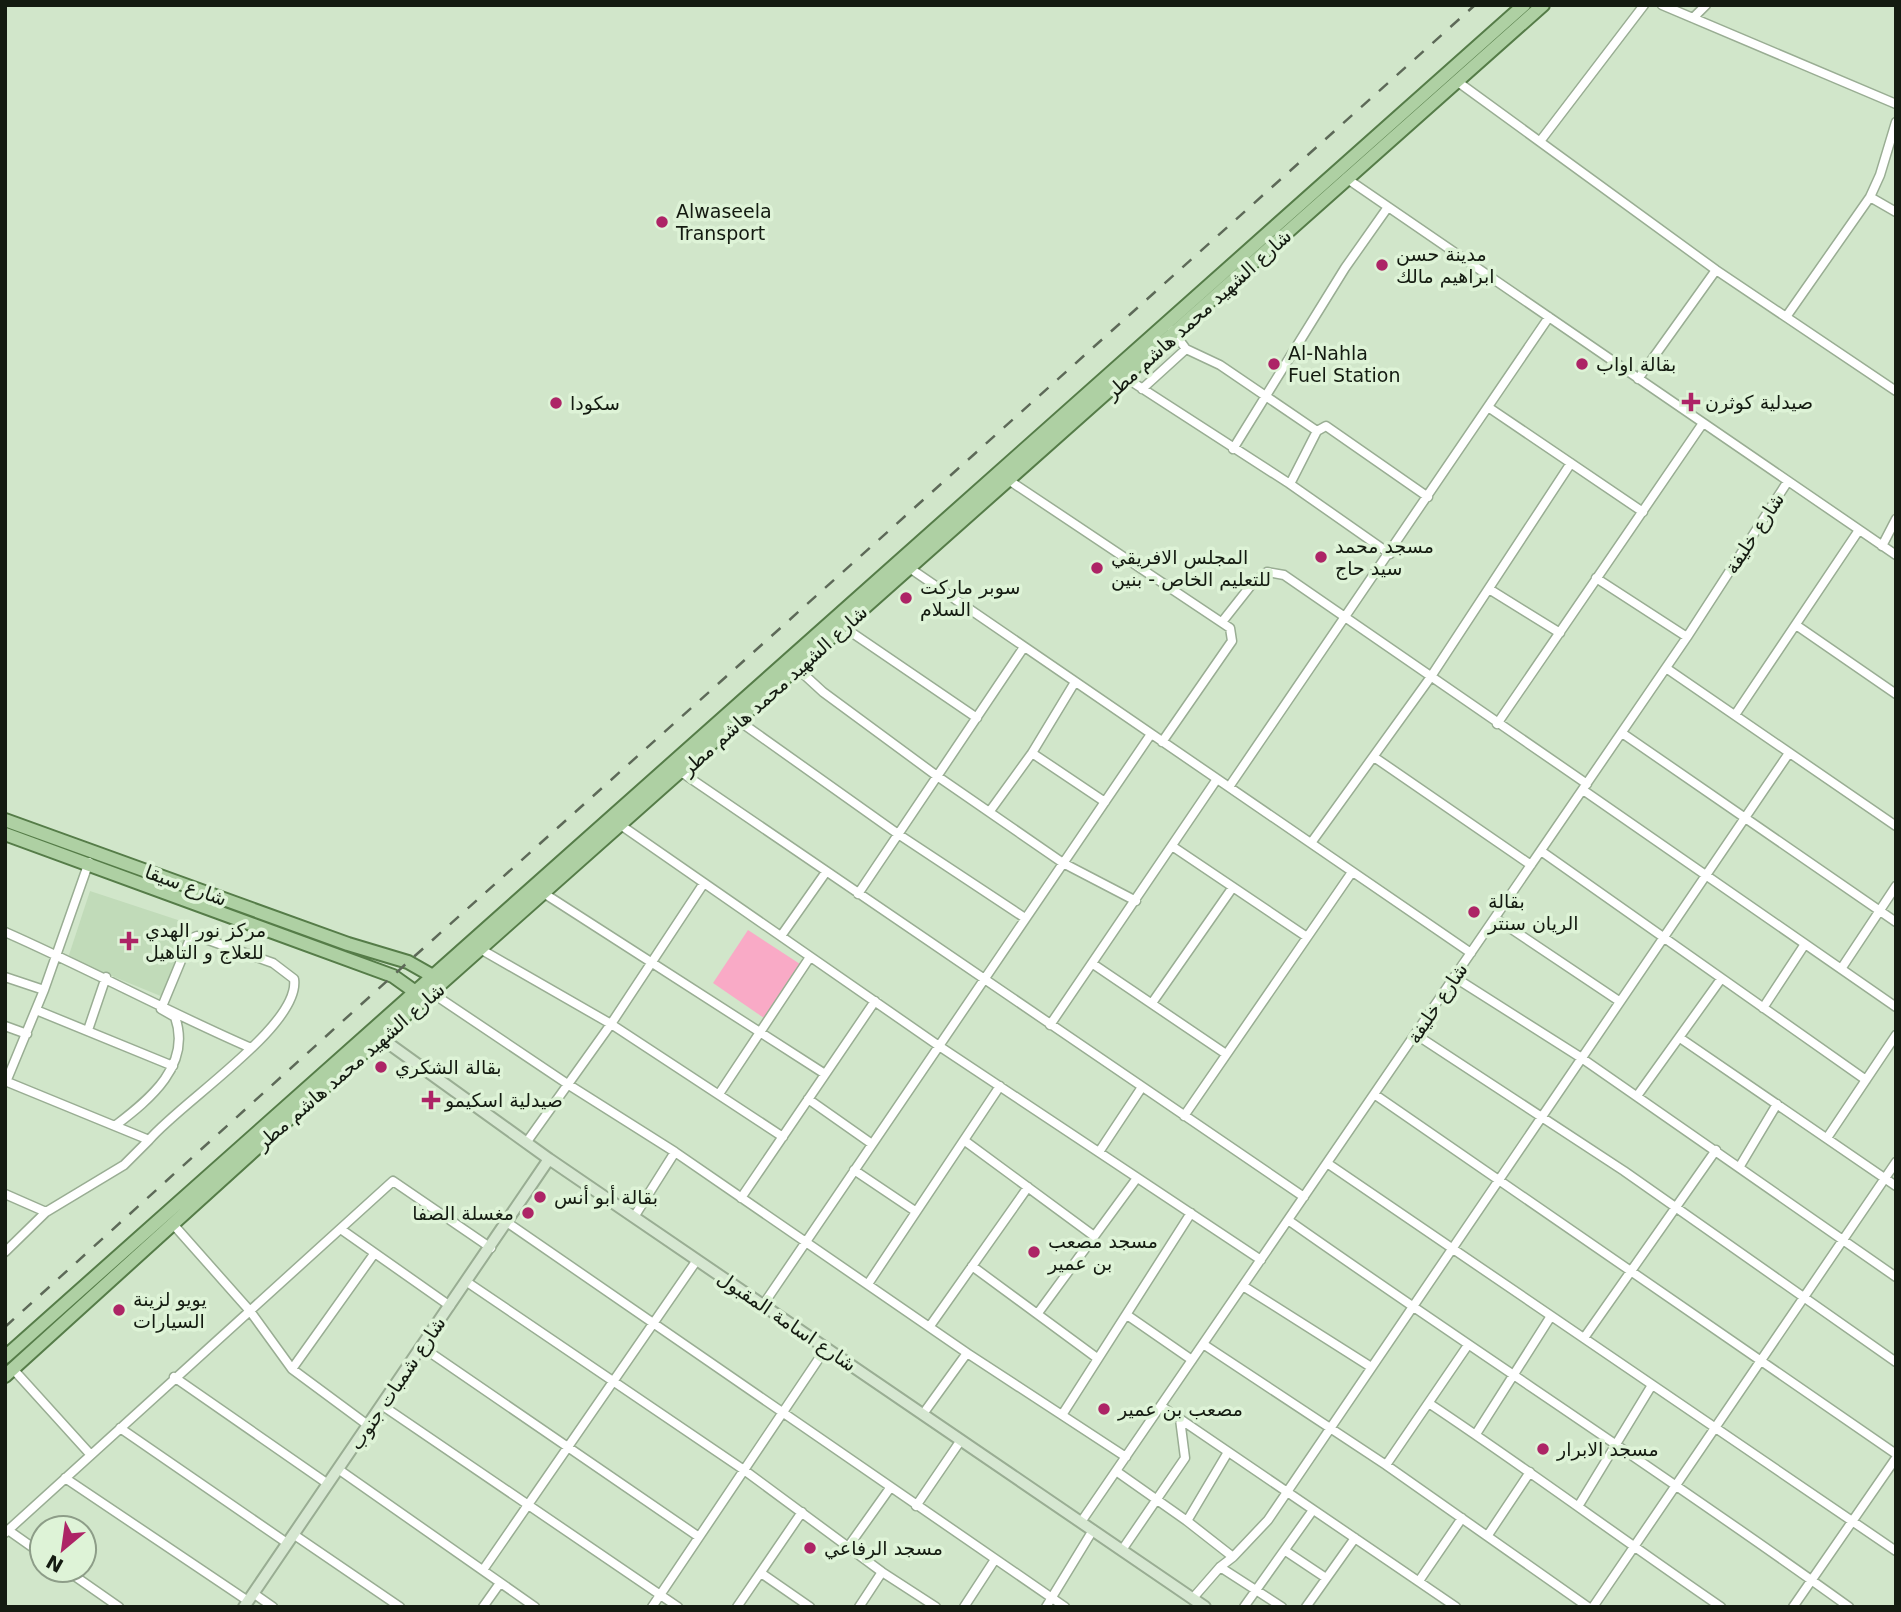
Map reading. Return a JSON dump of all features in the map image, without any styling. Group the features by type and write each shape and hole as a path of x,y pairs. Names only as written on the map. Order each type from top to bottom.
{"main road":[{"name":"شارع الشهيد محمد هاشم مطر","path":"5,1357 425,995 1343,176 1524,5"},
{"name":"شارع الشهيد محمد هاشم مطر","path":"1343,176 1458,82 1544,5"},
{"name":"شارع الشهيد محمد هاشم مطر","path":"439,980 482,950 799,669 1126,378 1172,329"},
{"name":"شارع سيقا","path":"5,820 348,944 408,961 439,980"},
{"name":"شارع سيقا","path":"5,834 89,862 393,976 425,995"},
{"name":"شارع الشهيد محمد هاشم مطر","path":"9,1373 376,1035"}],"street":[{"path":"1541,141 1644,5"},
{"path":"1662,5 1896,104"},
{"path":"1693,18 1706,5"},
{"path":"1458,82 1716,270 1896,390"},
{"path":"1786,317 1870,197 1880,175 1896,122"},
{"path":"1343,176 1896,555"},
{"path":"1870,197 1896,212"},
{"path":"1233,449 1345,268 1388,207"},
{"path":"1638,379 1716,270"},
{"path":"1229,787 1549,317"},
{"path":"1172,329 1186,349 1220,365 1265,399 1317,431"},
{"path":"1142,389 1186,349"},
{"path":"1126,378 1290,484 1390,554"},
{"path":"1488,407 1643,512"},
{"path":"1497,724 1703,423"},
{"path":"1290,484 1317,431 1321,427 1330,427 1428,497"},
{"path":"1311,844 1430,678 1571,463"},
{"path":"1010,481 1230,628 1232,641 1163,742"},
{"name":"شارع خليفة","path":"1081,1522 1667,668 1788,481"},
{"path":"1882,546 1896,519"},
{"path":"1734,715 1859,530"},
{"path":"911,569 1471,953"},
{"path":"1223,622 1252,584 1267,572 1291,579 1896,1007"},
{"path":"1596,578 1687,637"},
{"path":"1489,589 1560,633"},
{"path":"1796,625 1896,694"},
{"path":"845,628 977,718"},
{"path":"859,894 1024,647"},
{"path":"1667,668 1896,826"},
{"path":"799,669 824,692 937,776 1063,863 1136,901"},
{"path":"990,811 1031,753 1075,682"},
{"path":"739,721 898,834 1026,918"},
{"path":"1622,733 1896,922"},
{"path":"763,1305 1151,734"},
{"path":"1031,753 1105,802"},
{"path":"1193,1598 1220,1567 1255,1536 1789,753"},
{"path":"1374,757 1531,865"},
{"path":"681,772 1304,1197"},
{"path":"1051,1025 1217,779"},
{"path":"622,826 939,1046 1261,1260"},
{"path":"1172,846 1307,937"},
{"path":"1541,851 1866,1080"},
{"path":"89,862 44,990 6,1082 149,1140"},
{"path":"781,936 826,872"},
{"path":"1184,1116 1352,872"},
{"path":"526,1143 611,1024 704,883"},
{"path":"1841,969 1896,886"},
{"path":"1152,1003 1233,887"},
{"path":"545,894 825,1074"},
{"path":"1495,918 1619,1001"},
{"path":"5,932 106,977 175,1017 179,1028 173,1066 160,1089 116,1125"},
{"path":"5,1252 46,1212 124,1165 168,1118 279,1022 293,997 294,979 273,963 194,936 187,945 162,1009"},
{"path":"1763,1008 1805,944"},
{"path":"482,950 611,1024 783,1137"},
{"path":"719,1094 810,957"},
{"path":"1093,964 1226,1054"},
{"path":"5,977 44,990"},
{"path":"88,1030 106,977"},
{"path":"1454,977 1580,1057 1896,1277"},
{"path":"1637,1097 1721,979"},
{"path":"425,995 675,1152 967,1353 1126,1457"},
{"path":"741,1198 875,1001"},
{"path":"162,1009 251,1048"},
{"path":"36,1010 173,1066"},
{"path":"5,1026 27,1034"},
{"path":"1415,1034 1542,1116 1896,1362"},
{"name":"شارع اسامة المقبول","path":"376,1035 549,1159 1205,1607"},
{"path":"1827,1138 1896,1035"},
{"path":"1680,1038 1896,1186"},
{"path":"868,1284 1000,1086"},
{"path":"1098,1152 1143,1087"},
{"path":"1374,1094 1760,1360 1895,1458 1793,1607"},
{"path":"808,1099 872,1144"},
{"path":"1740,1166 1777,1104"},
{"path":"965,1141 1094,1236"},
{"path":"1584,1338 1716,1150"},
{"path":"634,1217 675,1152"},
{"name":"شارع شمبات جنوب","path":"248,1600 491,1248 549,1159"},
{"path":"1593,1607 1713,1426 1896,1162"},
{"path":"1327,1163 1896,1551"},
{"path":"854,1170 915,1212"},
{"path":"1038,1313 1137,1178"},
{"path":"28,1545 7,1531 393,1181 491,1248"},
{"path":"930,1326 1028,1187"},
{"path":"5,1194 46,1212"},
{"path":"1062,1415 1191,1213"},
{"path":"1288,1220 1468,1345 1676,1483 1849,1607"},
{"path":"172,1223 250,1311 292,1369 369,1426"},
{"path":"508,1223 655,1322 994,1561 1065,1607"},
{"path":"342,1230 450,1306"},
{"path":"292,1369 374,1254"},
{"path":"483,1570 614,1384 697,1260"},
{"path":"972,1266 1097,1358"},
{"path":"467,1282 744,1470 882,1572 936,1607"},
{"path":"1243,1286 1371,1367"},
{"path":"1127,1315 1192,1360"},
{"path":"1476,1434 1551,1316"},
{"path":"1203,1343 1386,1465 1588,1607"},
{"path":"1386,1465 1468,1345"},
{"path":"422,1347 699,1537"},
{"path":"652,1607 826,1348"},
{"path":"923,1414 967,1353"},
{"path":"9,1373 90,1454"},
{"path":"174,1377 328,1484"},
{"path":"1579,1505 1652,1385"},
{"path":"1430,1404 1579,1505 1633,1547 1721,1607"},
{"path":"383,1406 678,1607"},
{"path":"1161,1406 1456,1607"},
{"path":"1122,1550 1185,1458 1180,1419"},
{"path":"120,1429 400,1607"},
{"path":"916,1506 961,1440"},
{"path":"1187,1521 1228,1452"},
{"path":"338,1469 536,1607"},
{"path":"1116,1471 1187,1521 1233,1558"},
{"path":"1488,1535 1530,1472"},
{"path":"65,1478 248,1600 273,1607"},
{"path":"848,1547 890,1488"},
{"path":"1244,1607 1287,1552 1313,1510"},
{"path":"737,1607 802,1512"},
{"path":"1419,1581 1462,1518"},
{"path":"1046,1607 1093,1530"},
{"path":"1306,1607 1354,1538"},
{"path":"1287,1552 1326,1578"},
{"path":"964,1607 994,1561"},
{"path":"1220,1567 1282,1607"},
{"path":"859,1607 882,1572"},
{"path":"761,1573 810,1607"},
{"path":"483,1607 499,1583"},
{"path":"86,1584 119,1607"}],"shaded area":[{"name":"مركز نور الهدي للعلاج و التاهيل","path":"90,891 190,924 163,997 68,958"},
{"path":"748,930 800,964 764,1018 713,983"}],"railway":[{"path":"5,1327 1475,5"}],"place":[{"name":"Alwaseela Transport","path":"662,222"},
{"name":"مدينة حسن ابراهيم مالك","path":"1382,265"},
{"name":"Al-Nahla Fuel Station","path":"1274,364"},
{"name":"بقالة اواب","path":"1582,364"},
{"name":"صيدلية كوثرن","path":"1691,402"},
{"name":"سكودا","path":"556,403"},
{"name":"مسجد محمد سيد حاج","path":"1321,557"},
{"name":"المجلس الافريقي للتعليم الخاص - بنين","path":"1097,568"},
{"name":"سوبر ماركت السلام","path":"906,598"},
{"name":"بقالة الريان سنتر","path":"1474,912"},
{"name":"مركز نور الهدي للعلاج و التاهيل","path":"129,941"},
{"name":"بقالة الشكري","path":"381,1067"},
{"name":"صيدلية اسكيمو","path":"431,1100"},
{"name":"بقالة أبو أنس","path":"540,1197"},
{"name":"مغسلة الصفا","path":"528,1213"},
{"name":"مسجد مصعب بن عمير","path":"1034,1252"},
{"name":"يويو لزينة السيارات","path":"119,1310"},
{"name":"مصعب بن عمير","path":"1104,1409"},
{"name":"مسجد الابرار","path":"1543,1449"},
{"name":"مسجد الرفاعي","path":"810,1548"}]}
